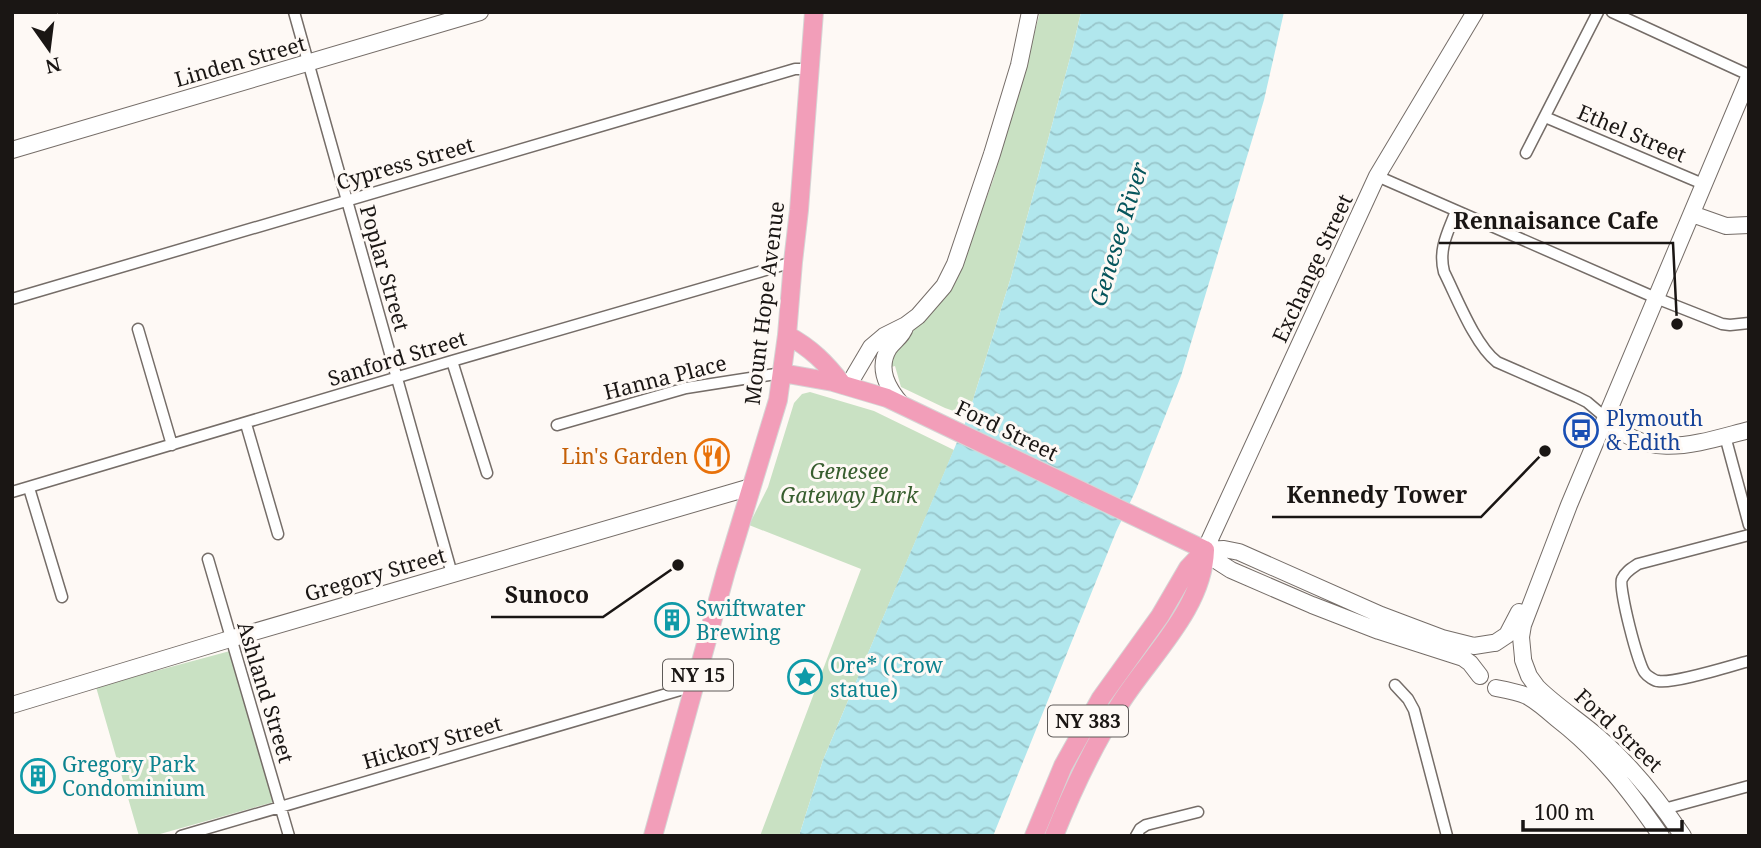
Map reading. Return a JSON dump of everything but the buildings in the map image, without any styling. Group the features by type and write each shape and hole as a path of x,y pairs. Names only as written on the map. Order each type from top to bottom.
{"main road":[{"name":"Mount Hope Avenue","path":"653,836 751,486 778,400 799,210 814,12"},
{"path":"787,335 806,345 845,385"},
{"name":"Ford Street","path":"782,373 845,385 887,398 1205,550"},
{"name":"NY 383","path":"1054,836 1078,780 1110,720 1183,615 1198,586 1205,550"},
{"name":"NY 383","path":"1034,836 1063,766 1101,698 1166,607 1192,563 1205,550"}],"street":[{"name":"Poplar Street","path":"294,12 452,574"},
{"name":"Linden Street","path":"12,150 480,12"},
{"path":"845,385 871,347 884,336 906,326 930,303 944,286 955,264 1019,65 1030,12"},
{"name":"Exchange Street","path":"1205,550 1377,176 1475,12"},
{"path":"1526,153 1598,12"},
{"path":"1569,505 1539,564 1512,628 1479,656 1480,676 1496,688 1516,683 1522,674 1523,625 1569,505 1749,76 1619,14"},
{"name":"Cypress Street","path":"12,299 795,69 809,69"},
{"name":"Ethel Street","path":"1545,117 1703,184"},
{"path":"1377,176 1656,298 1722,324 1730,326 1749,323"},
{"path":"1456,211 1443,246 1441,260 1444,272 1479,343 1497,362 1587,402 1619,431 1658,446 1678,446 1749,430"},
{"path":"1692,214 1726,226 1749,225"},
{"name":"Sanford Street","path":"12,492 793,262"},
{"path":"906,326 904,333 890,348 883,369 893,394 908,408"},
{"path":"138,328 173,445"},
{"path":"452,361 486,473"},
{"name":"Hanna Place","path":"557,425 686,388 782,373"},
{"path":"246,424 278,534"},
{"path":"1725,436 1749,525"},
{"name":"Gregory Street","path":"12,705 751,486"},
{"path":"29,488 62,597"},
{"path":"1749,535 1638,564 1627,572 1621,581 1639,662 1645,674 1657,681 1671,681 1749,661"},
{"name":"Ford Street","path":"1205,550 1224,549 1238,552 1381,615 1442,638 1474,646 1494,643"},
{"name":"Ford Street","path":"1205,550 1227,568 1270,587 1357,623 1460,657 1470,663 1480,676"},
{"name":"Ashland Street","path":"208,559 289,836"},
{"path":"1494,643 1512,645 1523,659"},
{"name":"Ford Street","path":"1523,659 1529,676 1540,690 1634,771 1683,836"},
{"path":"1395,685 1408,699 1416,716 1447,836"},
{"name":"Hickory Street","path":"181,836 694,686"},
{"name":"Ford Street","path":"1496,688 1531,699 1587,744 1620,779 1661,836"},
{"path":"1664,809 1749,786"},
{"path":"1136,836 1140,829 1150,824 1198,812"}],"green space":[{"path":"1040,12 1081,12 1011,277 968,416 901,387 895,366 888,368 888,361 903,340 933,311 958,276 993,180"},
{"name":"Genesee Gateway Park","path":"810,392 874,411 954,450 823,760 799,836 760,836 861,569 749,525 768,487 794,403 802,394"},
{"path":"230,651 274,802 153,836 139,836 96,687"}],"water":[{"name":"Genesee River","path":"1081,12 1284,12 1264,100 1181,376 993,836 799,836 823,760 968,416 1011,277"}],"place":[{"name":"Rennaisance Cafe","path":"1677,324"},
{"name":"Plymouth & Edith","path":"1581,430"},
{"name":"Kennedy Tower","path":"1545,451"},
{"name":"Lin's Garden","path":"712,456"},
{"name":"Sunoco","path":"678,565"},
{"name":"Swiftwater Brewing","path":"672,620"},
{"name":"Ore* (Crow statue)","path":"805,677"},
{"name":"Gregory Park Condominium","path":"38,776"}]}
